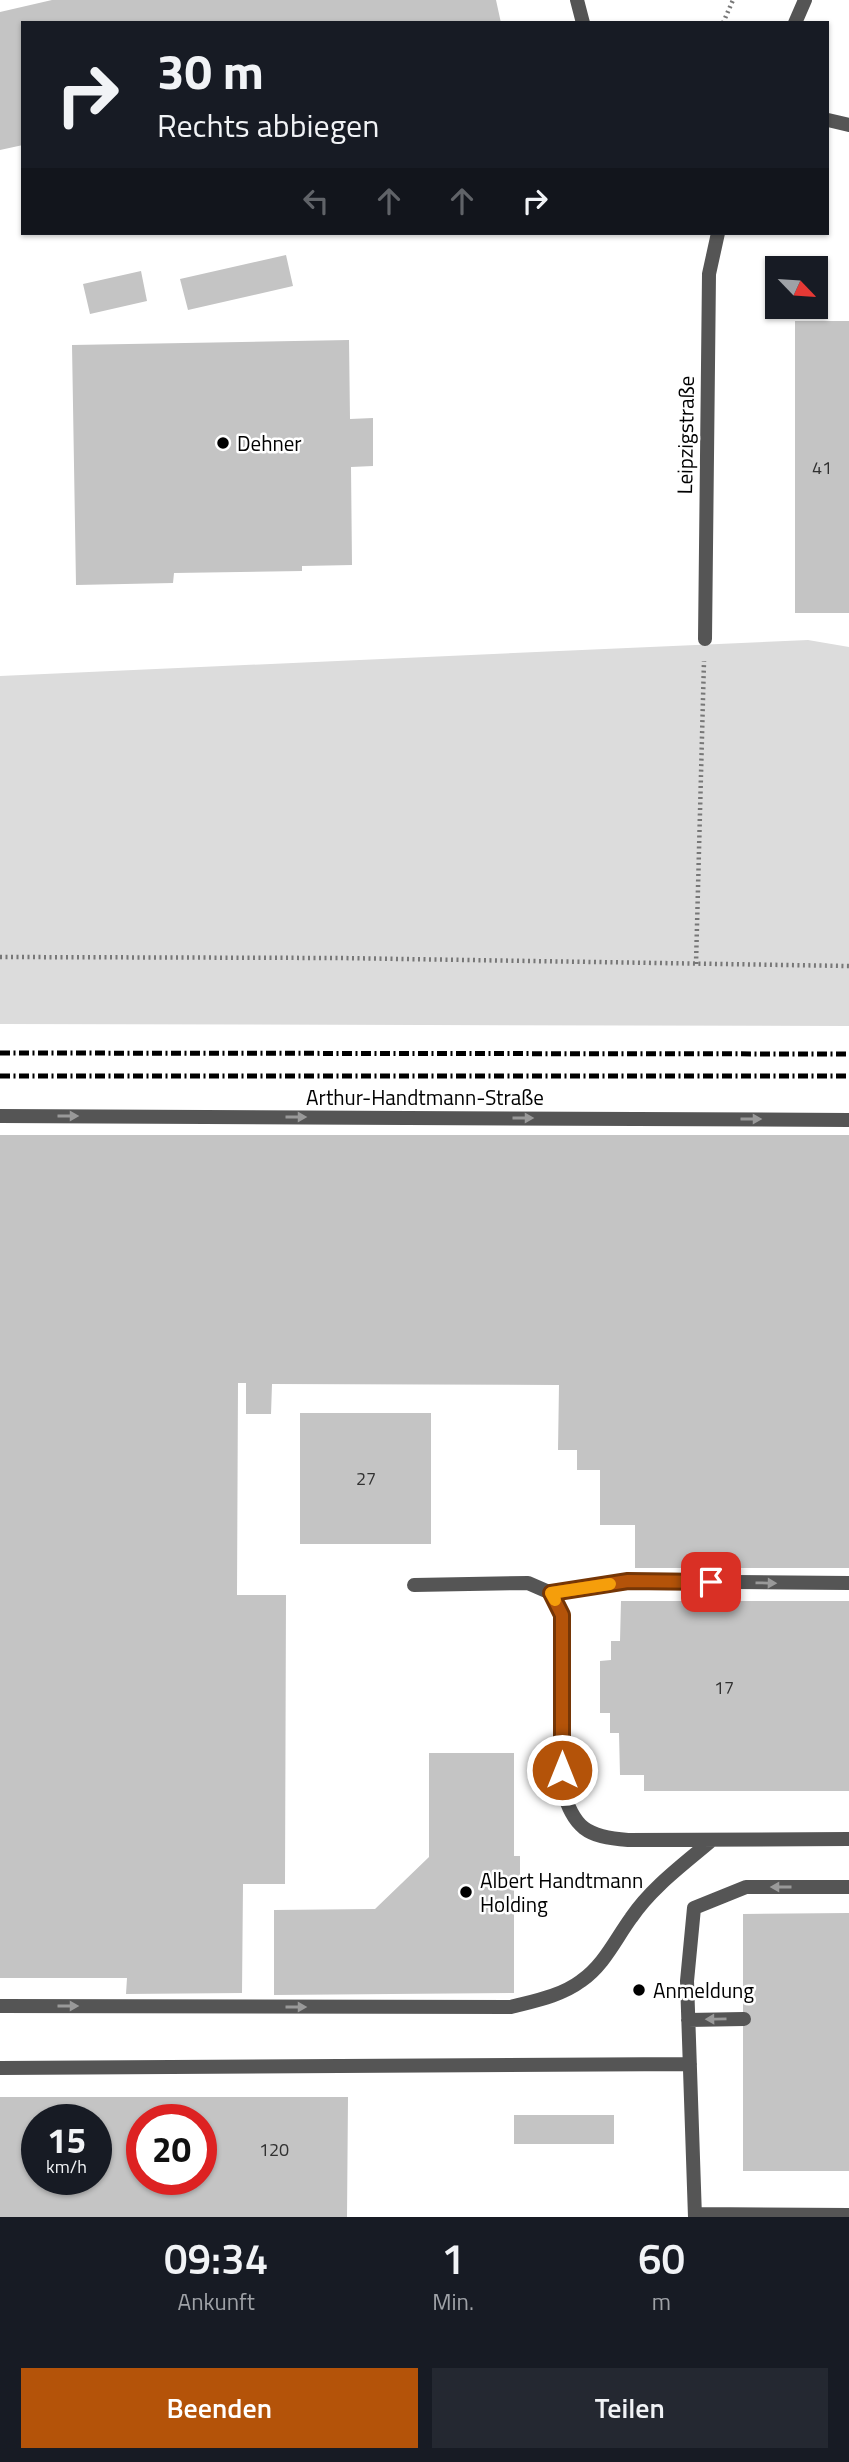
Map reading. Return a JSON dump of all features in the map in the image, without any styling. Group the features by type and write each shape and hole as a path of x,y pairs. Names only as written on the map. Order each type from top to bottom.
{"street":[{"path":"577,0 582,21"},
{"path":"796,21 805,0"},
{"name":"Leipzigstraße","path":"705,639 709,274 718,235"},
{"name":"Arthur-Handtmann-Straße","path":"0,1116 849,1120"},
{"path":"414,1585 528,1583 551,1593 628,1581 849,1583"},
{"path":"551,1593 562,1615 562,1788 570,1816 587,1830 607,1839 849,1839"},
{"path":"0,2006 511,2007 547,1998 581,1982 610,1953 631,1917 663,1881 712,1840"},
{"path":"849,1887 746,1886 694,1908 687,1981 695,2216 849,2215"},
{"path":"688,2020 744,2019"},
{"path":"0,2068 690,2064"}],"path":[{"path":"724,21 733,0"},
{"path":"696,964 705,639"},
{"path":"0,957 340,958 849,966"}],"shaded area":[{"path":"808,640 849,647 849,1026 0,1024 0,676"}],"building":[{"path":"52,0 496,0 501,21 21,21 21,145 0,150 0,12"},
{"path":"286,255 293,286 188,310 180,279"},
{"path":"141,271 147,301 90,314 83,284"},
{"path":"795,321 849,321 849,613 795,613"},
{"name":"Dehner","path":"349,340 350,419 373,418 373,466 351,467 352,565 302,566 302,571 174,573 173,583 76,585 72,345"},
{"path":"0,1135 849,1135 849,1568 635,1568 635,1525 600,1525 600,1470 577,1470 577,1450 558,1450 559,1385 272,1384 271,1414 246,1414 246,1383 238,1383 237,1595 286,1595 285,1884 243,1884 242,1993 126,1994 127,1978 0,1978"},
{"path":"300,1413 431,1413 431,1544 300,1544"},
{"path":"621,1601 849,1601 849,1791 644,1791 644,1775 620,1775 619,1733 610,1733 610,1713 600,1713 600,1661 611,1660 611,1641 620,1641"},
{"path":"429,1753 514,1753 514,1856 520,1856 520,1890 514,1890 514,1993 274,1995 274,1910 375,1909 429,1857"},
{"path":"849,1913 849,2171 743,2171 743,1914"},
{"path":"0,2097 348,2097 347,2217 0,2217"},
{"path":"514,2115 614,2115 614,2144 514,2144"}],"railway":[{"path":"0,1053 849,1054"},
{"path":"0,1076 849,1076"}],"slow traffic":[{"path":"555,1600 551,1593 610,1584"}],"place":[{"name":"Dehner","path":"223,443"},
{"name":"Albert Handtmann Holding","path":"466,1892"},
{"name":"Anmeldung","path":"639,1990"}],"route":[{"path":"562,1770 562,1615 551,1593 628,1581 711,1582"}]}
